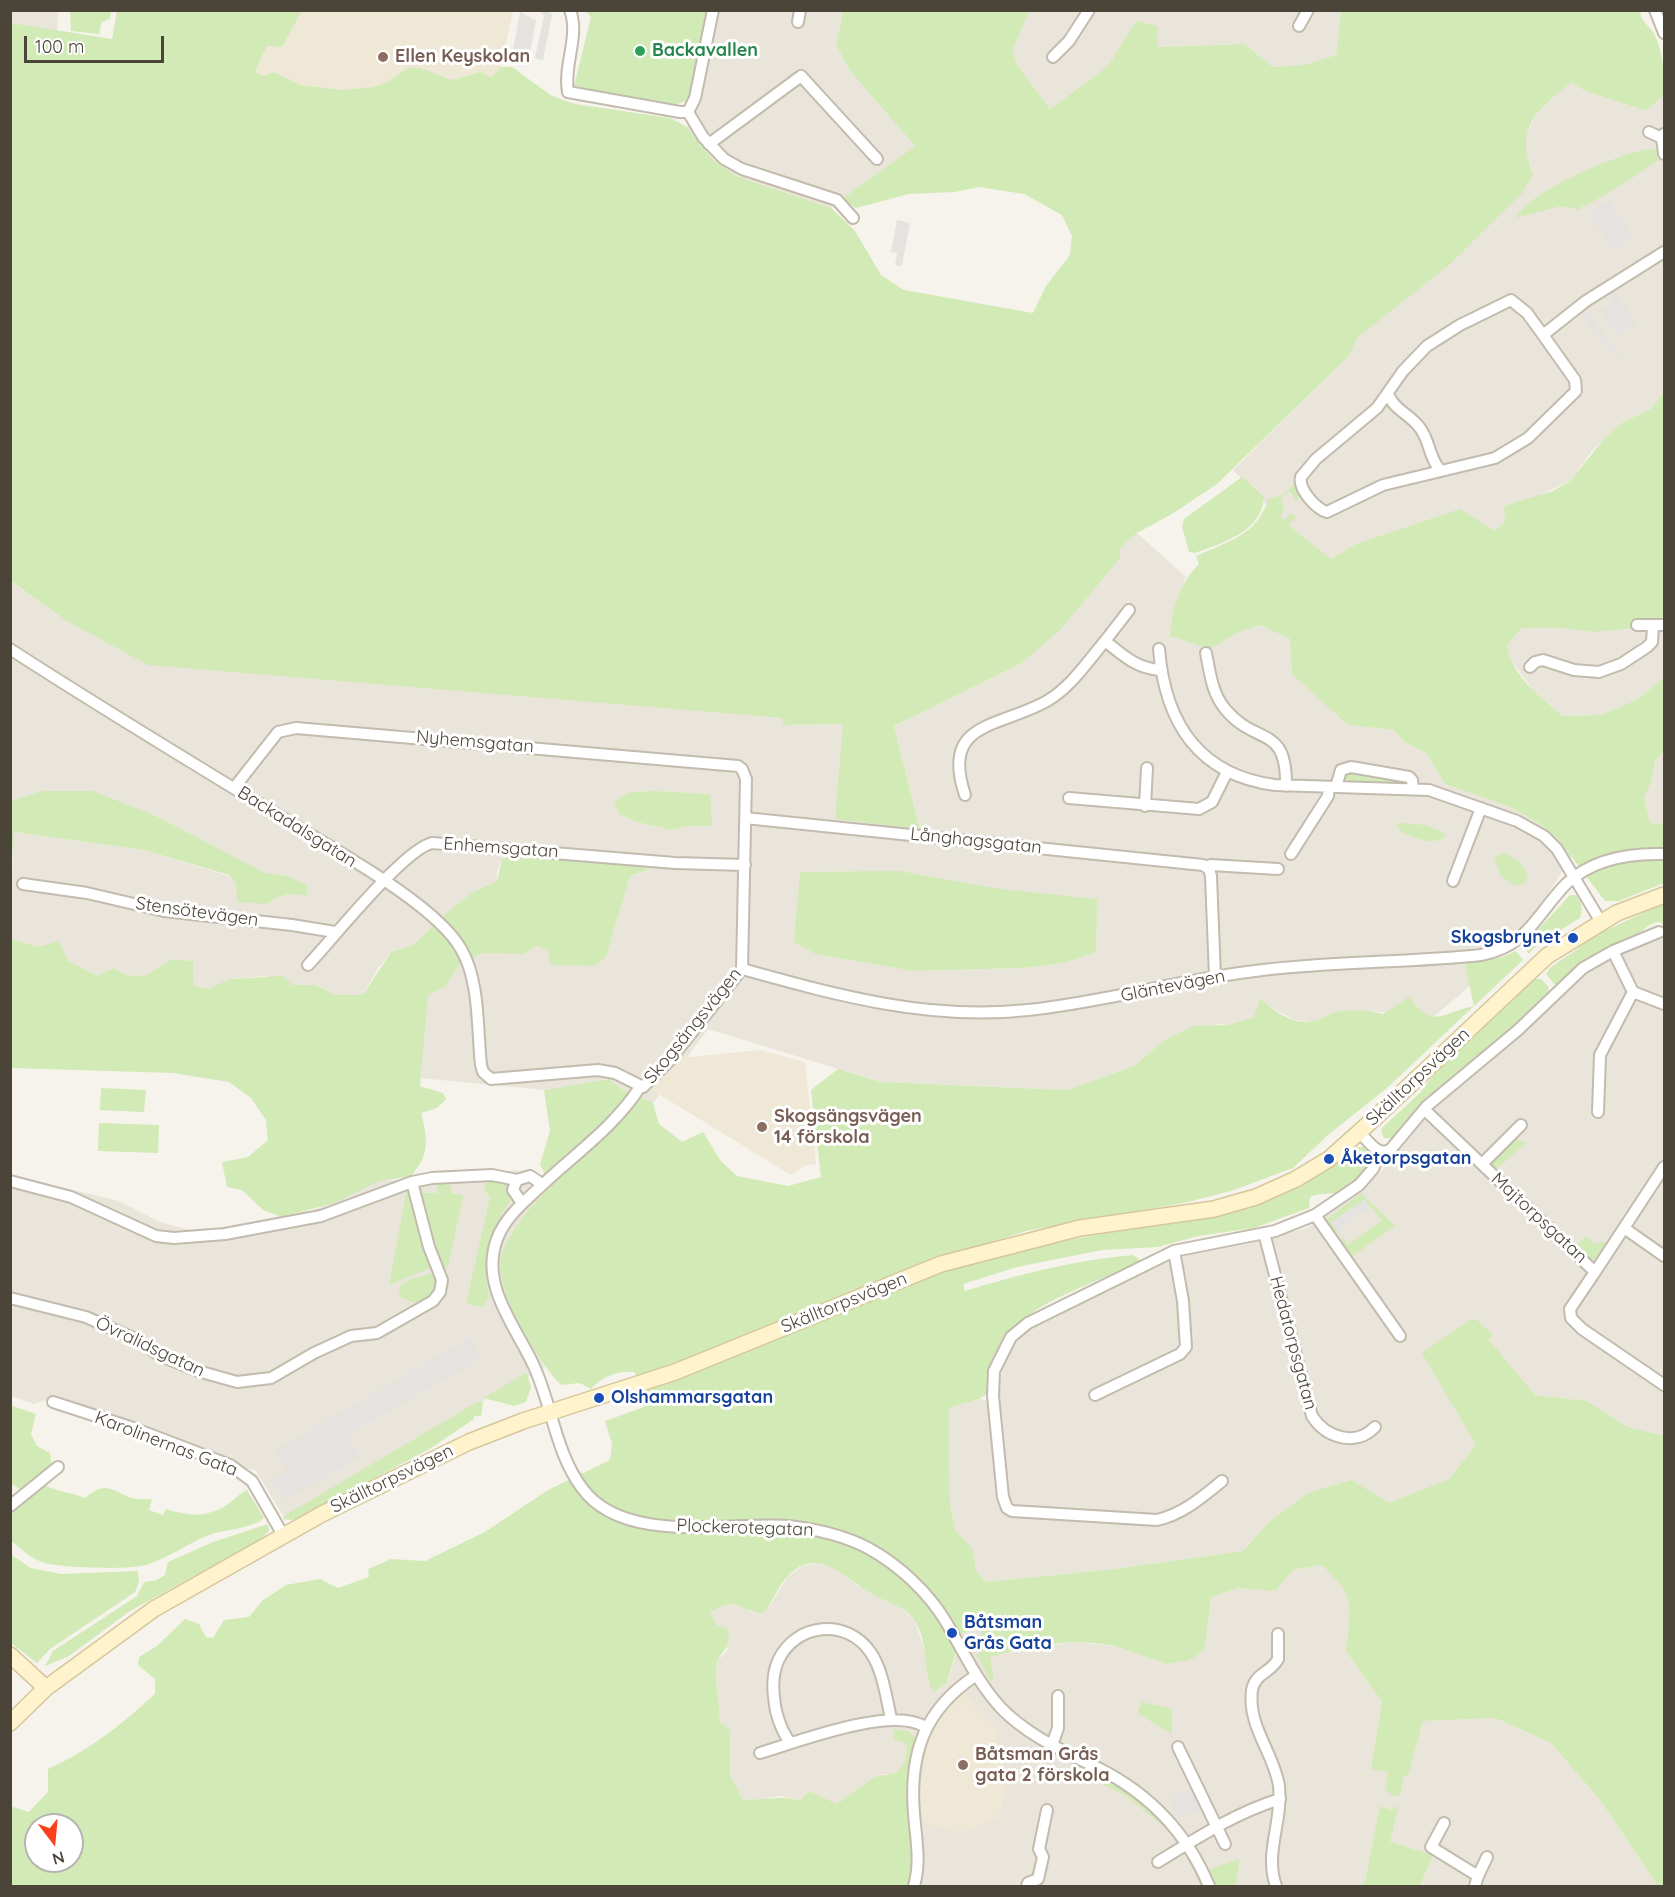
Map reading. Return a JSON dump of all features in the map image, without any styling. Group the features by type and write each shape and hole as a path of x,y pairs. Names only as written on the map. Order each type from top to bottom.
{"street":[{"path":"570,10 574,26 566,78 568,92 630,105 688,112 709,144 724,159 742,170 837,200 853,218"},
{"path":"688,112 695,98 713,10"},
{"path":"798,22 800,10"},
{"path":"1053,57 1069,41 1089,10"},
{"path":"1299,26 1308,10"},
{"path":"1654,10 1665,33"},
{"path":"709,144 801,75 877,159"},
{"path":"1650,132 1663,136 1665,154"},
{"path":"1543,335 1586,301 1665,252"},
{"path":"1511,300 1527,313 1543,335 1575,380 1576,391 1533,433 1506,453 1477,465 1434,468 1383,485 1327,512 1322,511 1306,494 1300,482 1306,471 1387,400 1403,371 1427,346 1460,325 1511,300"},
{"path":"1387,400 1421,429 1434,468"},
{"path":"965,795 957,772 958,753 968,738 972,734 1047,700 1064,687 1106,641 1129,610"},
{"path":"1637,624 1653,627 1665,625"},
{"path":"1530,667 1539,660 1543,660 1587,672 1607,671 1647,647 1652,642 1653,627"},
{"path":"1106,641 1133,663 1144,668 1160,670"},
{"name":"Backadalsgatan","path":"10,649 385,881 447,931 461,949 474,993 481,1065 487,1077"},
{"path":"1158,649 1160,670 1168,700 1178,724 1198,750 1227,772 1252,782 1286,786 1413,789 1448,795 1517,821 1544,836 1557,849 1576,877 1601,922"},
{"path":"1206,653 1211,680 1224,707 1244,726 1269,737 1280,748 1286,764 1286,786"},
{"name":"Nyhemsgatan","path":"234,788 278,732 296,728 742,768"},
{"path":"1291,854 1341,770 1351,767 1403,775 1412,780 1413,789"},
{"name":"Skogsängsvägen","path":"487,1077 497,1080 598,1070 615,1073 640,1087 646,1086 669,1060 742,969 746,779 742,768"},
{"path":"1145,806 1148,768"},
{"path":"1069,798 1145,806 1204,808 1212,802 1227,772"},
{"path":"1454,881 1481,808"},
{"name":"Långhagsgatan","path":"745,818 1170,861 1206,867 1211,865 1278,868"},
{"name":"Enhemsgatan","path":"308,965 335,932 413,852 432,843 675,863 745,865"},
{"name":"Gläntevägen","path":"742,969 862,1002 973,1011 1025,1011 1089,1002 1256,970 1451,958 1497,952 1524,936 1562,889 1576,877 1602,862 1622,856 1665,854"},
{"path":"1206,867 1210,876 1215,977"},
{"name":"Stensötevägen","path":"23,884 82,892 164,911 335,932"},
{"name":"Skälltorpsvägen","path":"10,1723 46,1688 154,1609 283,1535 432,1459 550,1412 675,1372 941,1264 1080,1228 1214,1209 1256,1197 1307,1173 1359,1132 1521,977 1547,956 1601,922 1631,907 1665,895"},
{"path":"1359,1132 1380,1152 1385,1153 1398,1144 1425,1110 1459,1077 1518,1030 1583,968 1613,951 1659,932"},
{"path":"1613,951 1633,992 1665,1004"},
{"path":"1598,1112 1600,1055 1633,992"},
{"path":"550,1412 534,1366 500,1303 493,1282 494,1250 498,1235 507,1219 522,1203 607,1126 640,1087"},
{"name":"Majtorpsgatan","path":"1425,1110 1596,1272"},
{"name":"Majtorpsgatan","path":"1482,1164 1521,1125"},
{"path":"1222,1481 1173,1517 1157,1520 1017,1512 1007,1508 1003,1497 993,1380 998,1360 1011,1337 1034,1320 1174,1251 1264,1233 1316,1215 1359,1185 1373,1169 1380,1152"},
{"name":"Majtorpsgatan","path":"1665,1167 1572,1307 1571,1318 1582,1329 1665,1385"},
{"path":"10,1181 42,1193 86,1202 156,1236 223,1239 328,1214 412,1182 432,1178 492,1175 517,1180 530,1176 542,1185"},
{"path":"517,1180 513,1190 522,1203"},
{"name":"Övralidsgatan","path":"10,1298 86,1317 135,1338 159,1355 198,1371 237,1382 272,1378 286,1372 314,1353 351,1336 377,1333 433,1301 440,1292 442,1280 429,1247 412,1182"},
{"path":"1316,1215 1400,1336"},
{"path":"1624,1228 1665,1256"},
{"name":"Hedatorpsgatan","path":"1264,1233 1312,1416 1324,1429 1339,1438 1360,1437 1375,1427"},
{"path":"1095,1395 1180,1354 1186,1347 1184,1301 1174,1251"},
{"name":"Karolinernas Gata","path":"52,1402 133,1428 230,1465 252,1481 283,1535"},
{"name":"Plockerotegatan","path":"550,1412 571,1471 585,1492 600,1506 623,1518 645,1523 789,1527 824,1532 860,1544 893,1565 925,1594 946,1622 975,1676 1008,1715 1052,1745 1137,1791 1162,1812 1188,1844 1209,1887"},
{"path":"10,1506 58,1467"},
{"path":"791,1743 778,1718 774,1675 777,1663 789,1645 813,1630 825,1628 842,1631 861,1642 870,1652 881,1677 891,1718"},
{"path":"1276,1887 1271,1853 1280,1799 1276,1775 1257,1730 1252,1700 1257,1678 1278,1659 1278,1634"},
{"path":"10,1655 46,1688"},
{"path":"914,1887 918,1874 913,1789 916,1760 925,1726 941,1704 975,1676"},
{"path":"1052,1745 1058,1728 1058,1696"},
{"path":"760,1753 891,1718 918,1722 925,1726"},
{"path":"1178,1747 1225,1844"},
{"path":"1158,1862 1240,1813 1280,1799"},
{"path":"1027,1887 1028,1883 1038,1879 1043,1857 1039,1849 1047,1810"},
{"path":"1444,1823 1431,1847 1477,1881 1487,1857"},
{"path":"918,1874 924,1887"}],"shaded area":[{"path":"1341,10 1336,55 1303,65 1273,67 1244,44 1158,47 1137,21 1108,66 1050,109 1017,65 1013,50 1029,11"},
{"path":"10,11 58,11 57,31 11,23"},
{"name":"Ellen Keyskolan","path":"302,11 513,11 501,67 491,77 481,72 452,80 421,68 409,67 389,81 373,87 341,90 300,85 274,72 264,76 255,73 267,46 282,47"},
{"path":"541,11 549,11 552,15 543,60 535,58 544,16"},
{"path":"717,11 843,11 836,45 850,71 915,146 831,208 736,176 712,159 687,127 693,114"},
{"path":"520,12 536,20 529,58 513,50"},
{"path":"1571,81 1585,91 1645,111 1664,95 1664,392 1651,409 1621,423 1591,452 1571,480 1534,498 1494,531 1356,544 1331,559 1293,532 1233,470 1348,357 1358,337 1395,306 1533,174 1525,153 1526,134 1540,108"},
{"path":"1610,201 1632,237 1612,250 1589,214"},
{"path":"897,220 910,223 902,266 895,265 897,253 891,252"},
{"path":"1615,292 1637,323 1618,336 1600,311 1613,302 1609,296"},
{"path":"1586,311 1615,348 1622,353 1619,358 1610,352 1581,315"},
{"path":"1137,533 1186,577 1176,601 1210,649 1237,633 1260,625 1290,639 1348,725 1394,730 1404,742 1426,753 1445,784 1510,807 1540,824 1572,855 1530,923 1507,943 1470,986 1432,1018 1420,1013 1340,1011 1313,1022 1295,1020 1270,1007 1254,1017 1228,1025 1218,1024 1163,1041 1134,1066 1067,1090 881,1082 708,1029 653,1103 623,1090 609,1079 544,1090 420,1078 427,995 446,986 459,965 483,953 524,953 536,946 547,950 606,957 630,876 647,871 643,867 512,855 502,859 497,870 497,881 473,892 451,909 413,945 391,952 378,968 363,995 335,995 316,985 292,985 265,976 229,979 209,989 194,986 193,961 172,959 147,975 129,976 113,968 98,976 38,947 11,939 13,832 144,850 229,876 266,904 289,894 306,894 307,885 288,876 265,874 156,816 42,791 11,801 10,581 65,620 537,696 782,718 783,725 843,724 920,828 894,726 1022,663 1120,548","holes":["628,792 710,794 690,826 671,830 637,822 619,814","800,872 1097,900 1095,952 1064,963 1024,968 912,971 815,954 795,943"]},
{"path":"1664,621 1664,678 1636,700 1601,715 1563,716 1533,690 1509,658 1507,645 1522,628 1560,628 1595,632 1637,628"},
{"path":"1664,751 1664,824 1650,823 1644,798 1652,780 1655,761"},
{"path":"1664,934 1664,1436 1628,1427 1587,1401 1535,1395 1476,1445 1449,1479 1389,1503 1352,1480 1268,1523 1243,1551 1114,1569 986,1582 976,1571 971,1548 956,1531 950,1505 949,1408 979,1399 999,1402 1000,1379 1008,1352 1026,1331 1120,1282 1184,1256 1248,1244 1307,1228 1345,1203 1379,1174 1440,1102 1527,1031 1562,994 1594,968"},
{"name":"Skogsängsvägen 14 förskola","path":"760,1050 805,1062 816,1164 807,1165 791,1175 652,1090 680,1058"},
{"path":"518,1170 540,1196 510,1238 508,1303 545,1368 461,1413 285,1519 256,1471 58,1396 34,1404 11,1396 11,1175 119,1201 160,1222 198,1232 314,1210 380,1181"},
{"path":"1365,1199 1370,1207 1337,1231 1331,1222"},
{"path":"470,1337 482,1358 348,1435 360,1457 284,1501 272,1480 288,1471 276,1450"},
{"path":"819,1564 837,1568 857,1585 899,1606 915,1621 927,1658 928,1682 948,1683 961,1633 982,1627 981,1658 1072,1642 1115,1646 1167,1664 1205,1649 1211,1597 1239,1588 1275,1590 1293,1570 1321,1565 1339,1580 1351,1600 1346,1651 1382,1702 1408,1776 1423,1721 1495,1718 1551,1743 1600,1800 1658,1886 1420,1886 1433,1855 1374,1838 1365,1881 1360,1886 1236,1886 1240,1860 1213,1868 1209,1872 1214,1886 909,1886 913,1853 908,1803 909,1731 893,1729 907,1744 905,1762 896,1774 884,1774 864,1784 837,1804 810,1791 800,1800 780,1796 757,1800 742,1799 730,1774 730,1731 720,1722 716,1673 718,1660 728,1650 710,1612 722,1605 740,1604 751,1612 770,1606 787,1577 804,1565"},
{"name":"Båtsman Grås gata 2 förskola","path":"964,1693 995,1727 1006,1783 999,1818 960,1833 922,1822 920,1789 930,1729 944,1710"},
{"path":"1191,1789 1200,1810 1180,1818 1171,1797"}],"green space":[{"path":"70,10 111,11 110,19 102,22 99,34 71,31"},
{"path":"117,11 302,11 282,47 267,46 255,72 264,76 274,72 300,85 341,90 373,87 389,81 409,67 421,68 452,80 481,72 491,77 501,67 512,67 552,96 575,104 670,118 687,127 712,159 736,176 831,208 855,231 881,275 904,290 1033,313 1046,286 1070,255 1072,236 1062,215 1024,194 979,187 955,192 909,194 856,208 842,199 915,146 850,71 836,45 843,11 1029,11 1013,50 1017,65 1050,109 1108,66 1136,21 1157,26 1158,47 1244,44 1273,67 1303,65 1336,55 1341,11 1640,11 1654,34 1662,56 1664,95 1646,111 1585,91 1571,82 1539,111 1532,121 1526,143 1533,174 1522,193 1450,264 1358,337 1348,357 1217,484 1172,514 1137,533 1120,548 1120,558 1061,629 1022,663 894,726 920,829 835,819 843,724 783,725 782,718 148,665 65,620 11,581 11,23 112,39"},
{"name":"Backavallen","path":"586,11 706,11 688,100 673,106 574,86 591,17"},
{"path":"1655,149 1658,160 1584,207 1580,206 1580,210 1561,206 1516,218 1524,207 1555,186 1593,167 1643,150"},
{"path":"1664,392 1664,621 1637,628 1595,632 1560,628 1522,628 1507,645 1520,676 1563,716 1601,715 1636,700 1664,678 1664,751 1655,761 1652,780 1644,798 1650,823 1664,824 1664,883 1619,901 1605,901 1558,839 1540,824 1510,807 1445,784 1426,753 1404,742 1394,730 1348,725 1292,674 1290,639 1260,625 1237,633 1210,649 1170,636 1178,597 1186,580 1199,564 1196,556 1240,536 1257,521 1268,499 1283,495 1294,485 1303,495 1296,500 1290,491 1281,498 1284,510 1280,516 1284,520 1292,513 1296,518 1288,525 1331,559 1356,544 1460,509 1494,531 1505,522 1504,506 1553,491 1571,480 1604,439 1621,423 1651,409"},
{"path":"1242,477 1264,497 1262,509 1256,519 1239,534 1228,540 1195,553 1189,552 1182,527 1184,519"},
{"path":"1343,771 1405,779 1406,783 1344,783"},
{"path":"42,791 93,791 156,816 265,873 288,876 307,885 307,895 289,894 266,904 237,902 236,883 229,875 144,850 14,832 11,870 11,801"},
{"path":"629,792 710,794 712,826 690,826 671,830 637,822 619,814 614,802"},
{"path":"1398,824 1425,825 1444,832 1445,837 1434,841 1415,838 1398,829"},
{"path":"1504,853 1520,862 1528,875 1524,884 1513,885 1500,875 1494,857"},
{"path":"512,855 643,867 648,870 630,876 606,957 594,966 551,965 547,950 536,946 524,954 483,953 459,965 446,986 428,995 420,1086 443,1093 446,1099 437,1108 421,1113 426,1146 422,1161 411,1176 380,1181 334,1203 281,1217 263,1210 242,1190 227,1187 222,1162 248,1157 268,1140 266,1120 251,1098 229,1082 173,1073 11,1068 11,939 38,947 59,941 68,961 98,976 113,968 129,976 147,975 172,959 193,961 194,986 209,989 229,979 283,976 292,985 316,985 335,995 363,995 391,952 413,945 451,909 473,892 497,881 502,859"},
{"path":"899,871 1000,889 1097,899 1096,952 1064,963 1024,968 912,971 815,954 794,942 800,872"},
{"path":"1570,895 1576,895 1580,900 1582,909 1580,918 1538,944 1529,954 1523,946"},
{"path":"1664,903 1664,926 1656,922 1603,951 1566,976 1556,986 1546,974 1551,967 1579,948 1579,943"},
{"path":"1516,951 1523,960 1387,1088 1328,1135 1293,1168 1231,1191 1188,1202 1026,1231 952,1255 990,1255 1195,1216 1337,1161 1354,1147 1364,1147 1371,1153 1366,1171 1346,1190 1310,1197 1309,1208 1254,1228 1198,1236 1158,1247 1102,1250 1017,1267 963,1284 965,1291 1027,1273 1090,1260 1133,1255 1140,1260 1041,1307 1020,1322 1004,1341 992,1364 987,1394 979,1399 949,1408 950,1505 956,1531 972,1548 976,1571 986,1582 1114,1569 1243,1551 1268,1523 1308,1493 1352,1480 1389,1503 1449,1479 1476,1445 1422,1353 1470,1320 1476,1319 1493,1335 1488,1339 1535,1395 1587,1401 1628,1427 1664,1436 1664,1886 1658,1886 1600,1800 1551,1743 1495,1718 1423,1721 1408,1776 1404,1776 1400,1796 1394,1796 1385,1790 1388,1772 1371,1769 1382,1702 1346,1651 1349,1603 1341,1585 1321,1565 1293,1570 1275,1591 1239,1588 1211,1597 1205,1649 1190,1660 1167,1664 1115,1646 1071,1642 1031,1647 990,1657 994,1677 991,1682 977,1655 981,1651 981,1627 961,1633 947,1683 933,1692 922,1638 911,1616 900,1607 869,1592 828,1566 807,1564 796,1569 785,1579 763,1613 733,1604 710,1612 717,1626 727,1628 729,1640 717,1663 716,1675 720,1722 730,1730 730,1774 742,1799 800,1800 810,1791 837,1804 874,1777 896,1773 905,1762 907,1744 894,1739 893,1729 909,1731 915,1738 908,1803 914,1873 909,1886 11,1886 10,1806 29,1812 48,1792 48,1769 77,1754 104,1736 155,1694 155,1679 138,1665 139,1657 157,1646 185,1619 199,1624 206,1637 213,1638 224,1620 249,1617 262,1601 286,1585 320,1579 338,1588 369,1577 368,1569 391,1559 425,1561 485,1532 548,1490 610,1460 612,1444 605,1421 644,1407 641,1381 634,1372 622,1372 610,1375 591,1389 580,1383 561,1385 530,1343 504,1289 501,1258 508,1240 529,1210 551,1186 540,1164 550,1131 544,1090 609,1079 623,1090 653,1103 659,1124 682,1142 703,1132 720,1160 737,1176 788,1186 821,1177 811,1090 838,1069 881,1082 1067,1090 1134,1066 1163,1041 1193,1026 1228,1025 1254,1017 1260,998 1278,1012 1292,1019 1307,1022 1346,1010 1383,1014 1409,997 1417,1007 1431,1016 1445,1015 1474,1006 1465,964 1502,957"},
{"path":"1532,979 1541,979 1548,986 1549,994 1430,1099 1394,1138 1384,1138 1381,1130 1383,1127 1420,1093 1439,1067"},
{"path":"101,1088 146,1090 144,1112 100,1110"},
{"path":"99,1123 159,1125 158,1153 98,1151"},
{"path":"1514,1138 1527,1143 1496,1169 1490,1163"},
{"path":"493,1179 508,1185 510,1201 496,1225 488,1247 486,1270 489,1298 483,1307 466,1304 490,1197 484,1190 487,1183"},
{"path":"437,1183 450,1185 452,1193 463,1196 448,1267 430,1268 389,1285 407,1188 420,1184 423,1193 437,1193"},
{"path":"1361,1193 1395,1226 1351,1257 1340,1240 1343,1238 1348,1245 1382,1220 1364,1200 1332,1223 1338,1231 1335,1233 1326,1220"},
{"path":"1586,1236 1595,1244 1605,1242 1608,1245 1598,1259 1590,1260 1575,1246"},
{"path":"435,1272 440,1282 433,1294 424,1301 413,1302 399,1296 400,1286 409,1280"},
{"path":"527,1374 531,1387 526,1402 514,1406 484,1398"},
{"path":"477,1402 483,1402 481,1416 474,1416 474,1419 431,1448 303,1517 283,1519 284,1516"},
{"path":"10,1405 36,1414 31,1434 37,1446 50,1453 52,1468 23,1492 14,1485 11,1487"},
{"path":"43,1484 85,1498 97,1490 106,1488 131,1498 152,1499 149,1510 163,1515 166,1509 189,1514 212,1512 227,1505 247,1490 264,1518 246,1527 204,1537 146,1565 111,1568 54,1565 35,1559 11,1541 10,1509"},
{"path":"268,1524 269,1531 260,1540 130,1611 69,1656 45,1666 53,1651 137,1596 144,1582 157,1580 165,1575 168,1562 213,1542"},
{"path":"10,1554 31,1568 61,1574 138,1571 139,1582 135,1592 50,1649 37,1663 11,1643"},
{"path":"1142,1702 1172,1709 1172,1734 1137,1713"},
{"path":"1077,1764 1137,1797 1166,1825 1164,1827 1128,1797 1073,1769 1071,1766"},
{"path":"1399,1805 1390,1842 1433,1855 1420,1886 1360,1886 1365,1881 1380,1806 1391,1810"},
{"path":"1240,1859 1236,1886 1214,1886 1209,1872 1212,1868"}],"place":[{"name":"Backavallen","path":"640,51"},
{"name":"Ellen Keyskolan","path":"383,57"},
{"name":"Skogsbrynet","path":"1573,938"},
{"name":"Skogsängsvägen 14 förskola","path":"762,1127"},
{"name":"Åketorpsgatan","path":"1329,1159"},
{"name":"Olshammarsgatan","path":"599,1398"},
{"name":"Båtsman Grås Gata","path":"952,1633"},
{"name":"Båtsman Grås gata 2 förskola","path":"963,1765"}]}
